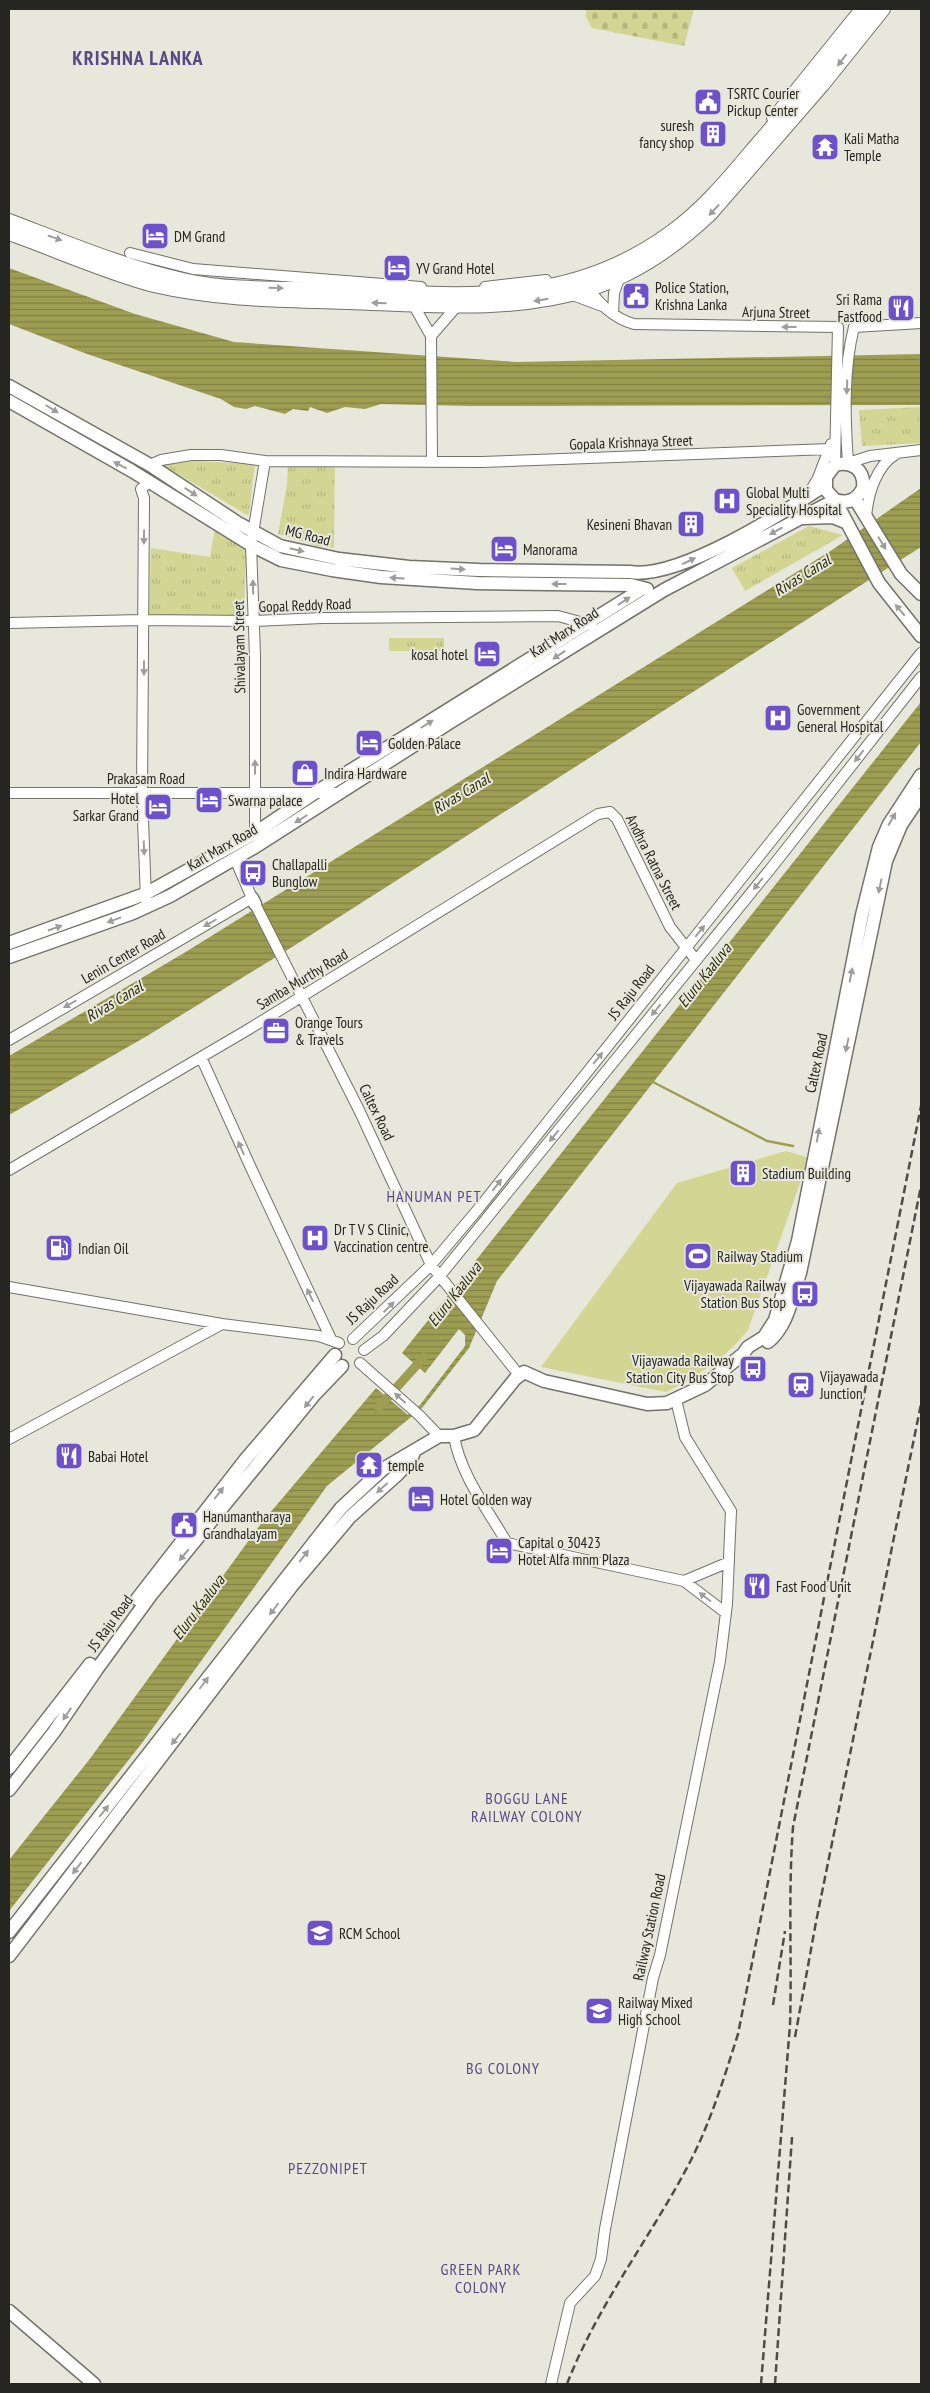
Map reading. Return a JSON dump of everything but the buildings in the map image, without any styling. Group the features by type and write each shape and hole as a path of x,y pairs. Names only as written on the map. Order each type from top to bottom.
{"highway":[{"path":"9,233 145,282 188,291 269,299 457,306 506,304 570,294 642,251 690,219 722,187 870,9"},
{"path":"9,221 160,275 191,282 224,286 466,295 588,283 620,276 665,251 690,233 710,214 822,85 883,9"}],"main road":[{"name":"MG Road","path":"9,386 150,465 252,532 280,546 373,563 586,577 631,585 642,589 664,590"},
{"name":"MG Road","path":"9,401 145,485 251,546 281,560 370,576 477,583 642,574 684,563 714,549 806,498 825,485"},
{"path":"921,594 901,574 864,514 858,496 864,482 862,474 856,467 841,464 829,470 825,485 830,495 835,500 879,583 921,636"},
{"path":"835,500 842,502 858,496"},
{"name":"Karl Marx Road","path":"9,943 145,894 233,853 255,833 316,792 594,626 835,500"},
{"path":"799,518 833,517 846,523"},
{"path":"642,574 642,589"},
{"name":"Karl Marx Road","path":"9,957 146,907 233,853 342,793 594,626 642,589"},
{"name":"Caltex Road","path":"519,1375 524,1372 533,1377 647,1404 663,1404 676,1400 705,1385 743,1354 748,1347 764,1337 775,1320 798,1241 862,915 879,847 889,824 921,775"},
{"name":"Caltex Road","path":"743,1354 762,1346 775,1336 781,1328 788,1310 800,1272 886,861 901,825 921,795"},
{"name":"JS Raju Road","path":"9,1768 82,1675 166,1560 245,1460 336,1351"},
{"name":"JS Raju Road","path":"9,1790 54,1732 97,1668 151,1595 315,1394 336,1351"},
{"path":"9,1932 336,1514 377,1474 405,1455 414,1452 439,1436 465,1434 479,1426 519,1375"},
{"path":"9,1956 292,1587 350,1517 398,1474 411,1460 414,1452"},
{"path":"9,2311 94,2384"}],"street":[{"path":"130,253 193,269 440,289 473,288 570,277 612,264 675,223 712,187 860,9"},
{"path":"570,294 609,310 620,276"},
{"name":"Arjuna Street","path":"588,283 609,310 625,322 634,324 838,327 835,425"},
{"path":"413,304 431,336 432,461"},
{"path":"431,336 457,306"},
{"path":"841,464 846,442 848,350 854,327 921,323"},
{"path":"806,498 818,478 830,449 835,425"},
{"path":"835,425 841,464"},
{"path":"846,442 849,450 862,458"},
{"name":"Gopala Krishnaya Street","path":"150,465 161,460 192,454 221,455 265,461 525,462 830,449"},
{"path":"841,464 901,451 921,450"},
{"path":"858,496 881,465 901,451"},
{"name":"Shivalayam Street","path":"255,833 254,621 251,546 265,461"},
{"path":"864,514 881,465"},
{"path":"145,485 142,620 144,719 142,794 146,907"},
{"name":"Gopal Reddy Road","path":"9,622 254,621 322,618 558,616 594,626"},
{"name":"JS Raju Road","path":"353,1339 431,1265 479,1208 823,779 921,653"},
{"name":"JS Raju Road","path":"364,1350 383,1336 439,1277 696,960 921,677"},
{"name":"Prakasam Road","path":"9,793 342,793"},
{"name":"Andhra Ratna Street","path":"610,812 624,829 670,927 696,960"},
{"name":"Samba Murthy Road","path":"9,1170 301,998 511,869 584,821 598,814 610,812"},
{"name":"Caltex Road","path":"233,853 253,901 359,1110 431,1265 519,1375"},
{"name":"Lenin Center Road","path":"9,1040 253,901"},
{"path":"202,1057 250,1168 336,1351 348,1368 360,1363"},
{"path":"9,1287 222,1324 336,1351"},
{"path":"9,1439 222,1324"},
{"path":"336,1351 345,1339 353,1339 360,1343 364,1350 360,1363"},
{"path":"360,1363 420,1416 439,1436"},
{"name":"Railway Station Road","path":"551,2384 570,2302 596,2276 601,2259 604,2229 653,1978 660,1955 718,1679 726,1613 731,1510 685,1437 676,1400"},
{"path":"454,1436 456,1450 463,1467 507,1543 684,1581 726,1613"},
{"path":"684,1581 729,1562"}],"green space":[{"path":"586,9 694,9 684,46 592,28 586,17"},
{"path":"921,407 921,443 862,446 859,410"},
{"path":"195,461 255,464 249,514 247,515 163,465"},
{"path":"288,463 335,466 334,548 318,546 278,534 287,484"},
{"path":"809,526 843,535 745,591 732,568"},
{"path":"215,528 246,548 244,618 149,615 151,548 210,557"},
{"path":"389,638 444,638 444,651 389,651"},
{"name":"Railway Stadium","path":"786,1151 809,1158 748,1330 731,1349 700,1373 666,1392 541,1367 677,1183"}],"water":[{"path":"9,268 135,314 234,342 516,362 921,354 921,405 470,406 381,404 365,409 345,407 327,413 310,407 308,411 293,409 285,414 255,406 246,409 234,407 221,399 87,354 9,324"},
{"name":"Rivas Canal","path":"921,488 921,547 281,954 147,1036 9,1115 9,1056 184,953 832,550"},
{"path":"921,702 921,742 497,1281 469,1348 422,1408 327,1486 142,1743 9,1911 9,1860 89,1760 263,1521 376,1388 408,1415 420,1405 465,1346 465,1335 459,1329 425,1373 402,1353"}],"waterway":[{"path":"651,1081 767,1141 793,1146"},
{"name":"Eluru Kaaluva","path":"379,1407 424,1357"}],"railway":[{"path":"567,2384 609,2298 675,2190 698,2147 711,2115 738,2034 921,1106"},
{"path":"761,2384 790,2025 793,1827 921,1186"},
{"path":"795,2037 816,1922 921,1404"},
{"path":"773,2005 785,1931"},
{"path":"775,2384 792,2137"}],"place":[{"name":"TSRTC Courier Pickup Center","path":"708,102"},
{"name":"suresh fancy shop","path":"713,134"},
{"name":"Kali Matha Temple","path":"825,147"},
{"name":"DM Grand","path":"155,236"},
{"name":"YV Grand Hotel","path":"397,268"},
{"name":"Police Station, Krishna Lanka","path":"636,296"},
{"name":"Sri Rama Fastfood","path":"901,308"},
{"name":"Global Multi Speciality Hospital","path":"727,501"},
{"name":"Kesineni Bhavan","path":"691,524"},
{"name":"Manorama","path":"504,549"},
{"name":"kosal hotel","path":"487,654"},
{"name":"Government General Hospital","path":"778,718"},
{"name":"Golden Palace","path":"369,743"},
{"name":"Indira Hardware","path":"305,773"},
{"name":"Swarna palace","path":"209,800"},
{"name":"Hotel Sarkar Grand","path":"158,807"},
{"name":"Challapalli Bunglow","path":"253,873"},
{"name":"Orange Tours & Travels","path":"276,1031"},
{"name":"Stadium Building","path":"743,1173"},
{"name":"Dr T V S Clinic, Vaccination centre","path":"315,1238"},
{"name":"Indian Oil","path":"59,1248"},
{"name":"Railway Stadium","path":"698,1256"},
{"name":"Vijayawada Railway Station Bus Stop","path":"805,1294"},
{"name":"Vijayawada Railway Station City Bus Stop","path":"753,1369"},
{"name":"Vijayawada Junction","path":"801,1385"},
{"name":"Babai Hotel","path":"69,1456"},
{"name":"temple","path":"369,1465"},
{"name":"Hotel Golden way","path":"421,1499"},
{"name":"Hanumantharaya Grandhalayam","path":"184,1525"},
{"name":"Capital o 30423 Hotel Alfa mnm Plaza","path":"499,1551"},
{"name":"Fast Food Unit","path":"757,1586"},
{"name":"RCM School","path":"320,1933"},
{"name":"Railway Mixed High School","path":"599,2011"}],"district":[{"name":"KRISHNA LANKA","path":"138,58"},
{"name":"HANUMAN PET","path":"434,1196"},
{"name":"BOGGU LANE RAILWAY COLONY","path":"527,1807"},
{"name":"BG COLONY","path":"503,2068"},
{"name":"PEZZONIPET","path":"328,2168"},
{"name":"GREEN PARK COLONY","path":"481,2278"}]}
